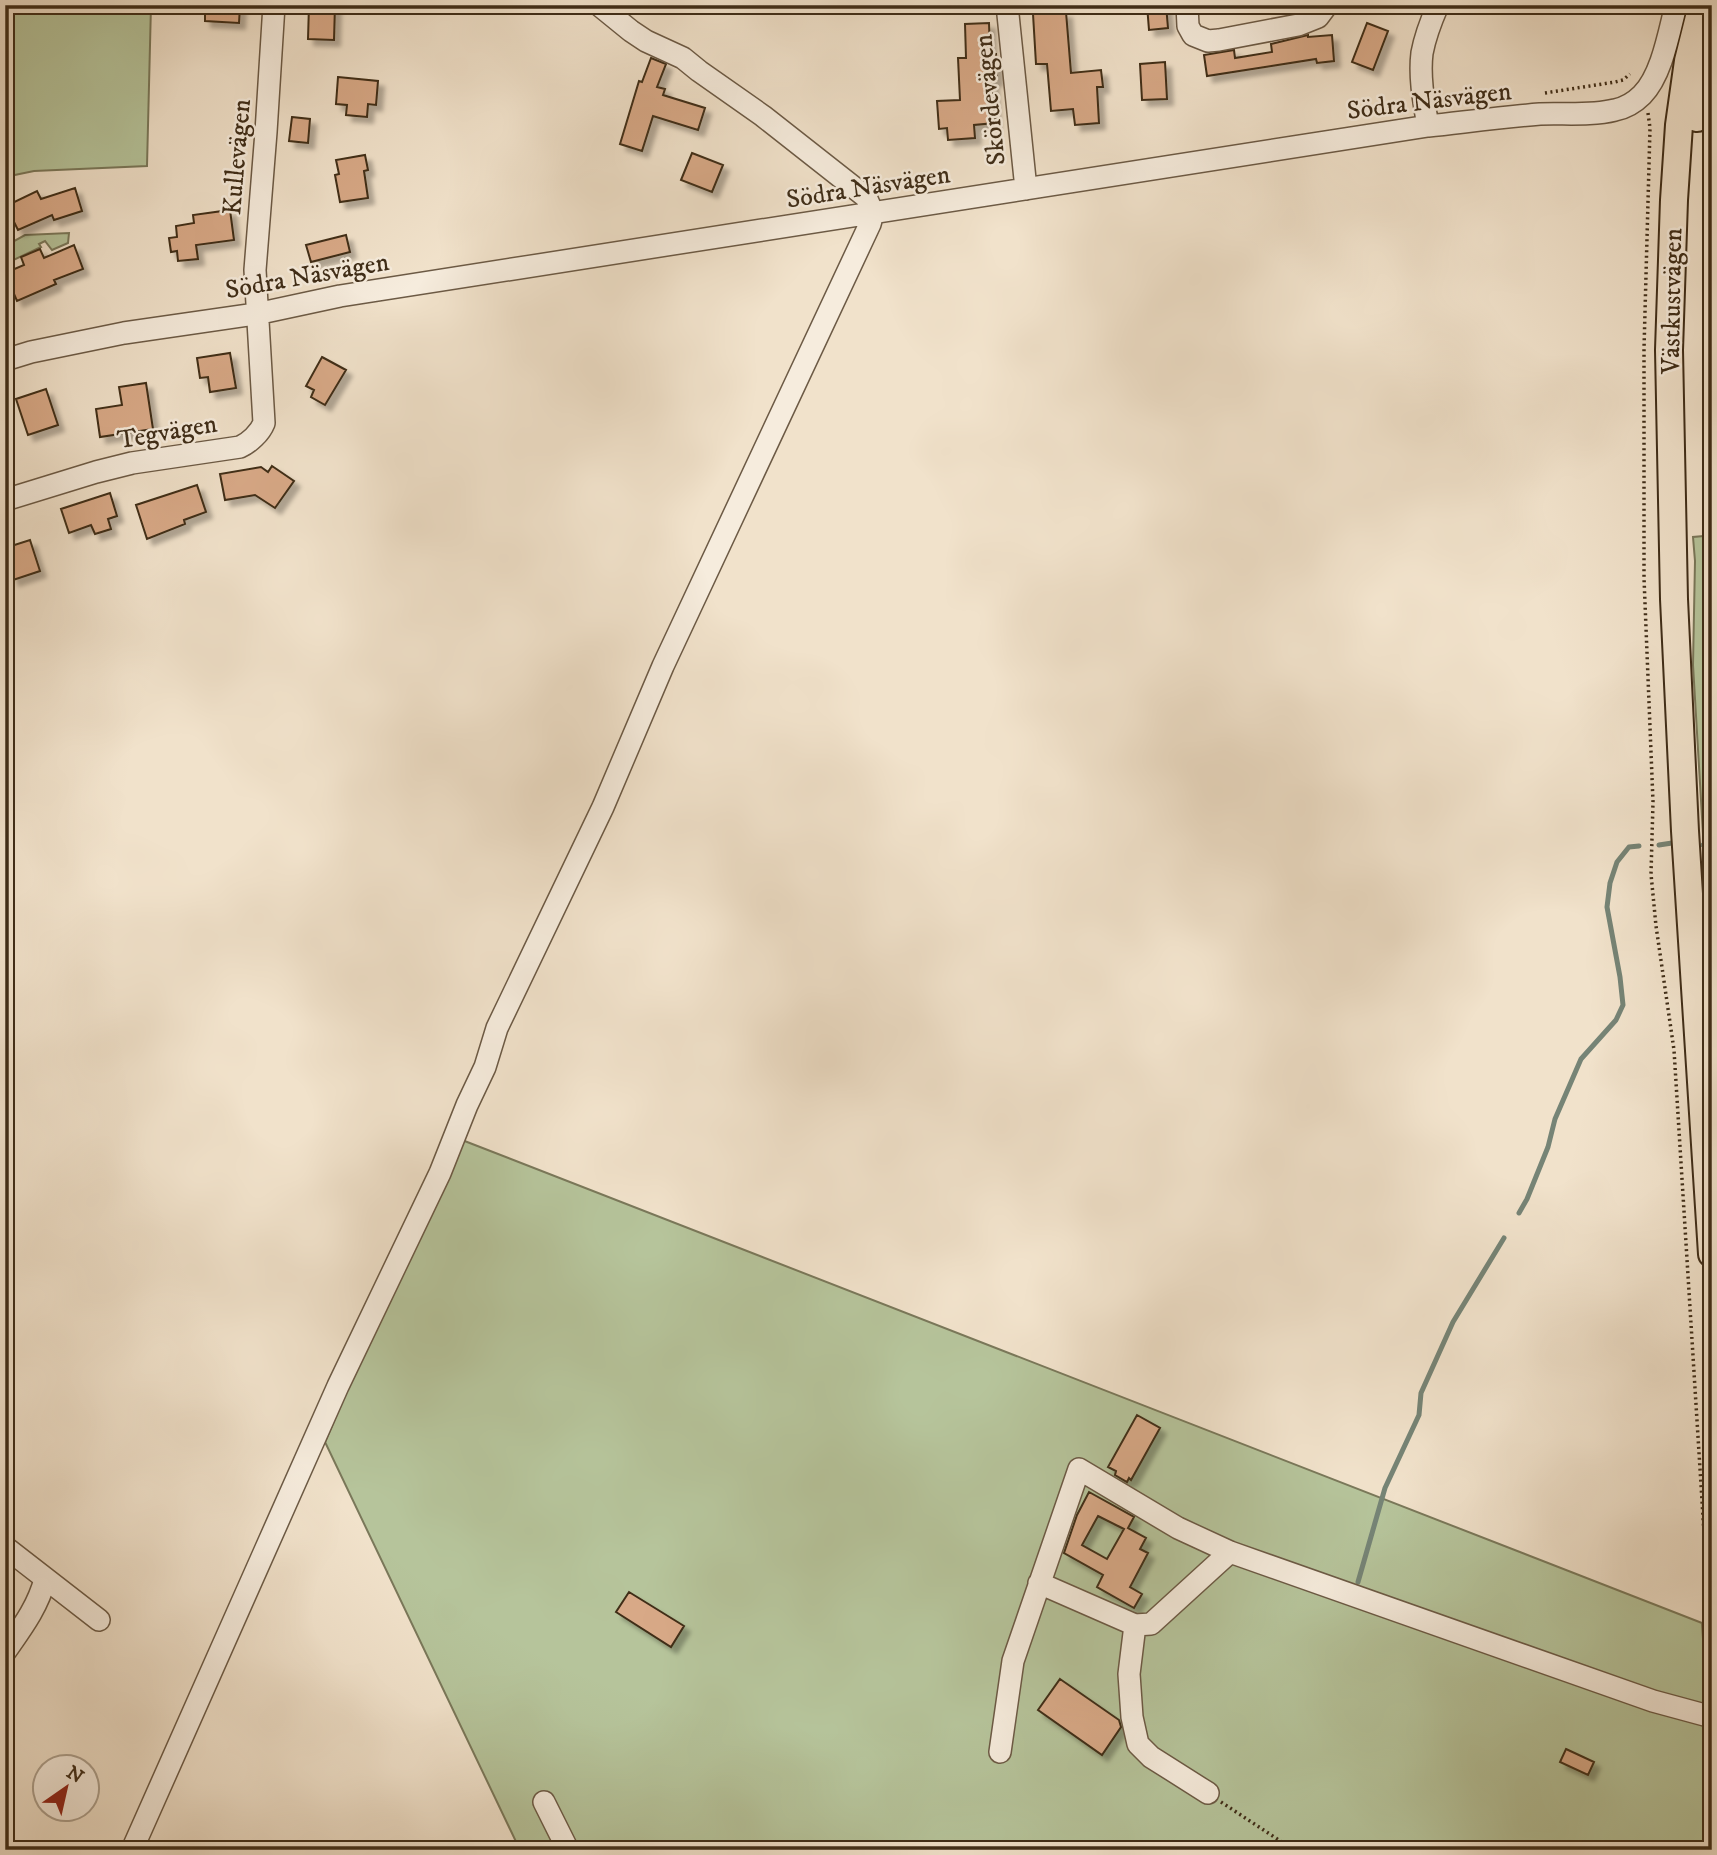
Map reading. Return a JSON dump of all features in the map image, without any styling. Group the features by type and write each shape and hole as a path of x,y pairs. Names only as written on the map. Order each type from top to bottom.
{"main road":[{"name":"Västkustvägen","path":"1702,5 1688,61 1679,125 1669,350 1674,599 1685,831 1712,1254"},
{"name":"Västkustvägen","path":"1674,599 1687,255 1696,124 1712,41"}],"street":[{"name":"Kullevägen","path":"256,314 254,270 274,5"},
{"path":"132,1850 343,1375 436,1182 485,1067 497,1028 603,807 663,666 870,225 873,213 866,197 763,116 683,58 646,41 600,5"},
{"name":"Skördevägen","path":"1007,5 1026,189"},
{"path":"1187,5 1188,26 1193,35 1208,41 1298,25 1318,17 1327,5"},
{"path":"1428,126 1422,83 1422,55 1438,5"},
{"name":"Södra Näsvägen","path":"5,360 124,333 256,314 340,296 1428,126 1537,115 1601,113 1627,107 1642,96 1656,74 1676,5"},
{"name":"Tegvägen","path":"5,500 132,463 246,444 264,424 256,314"},
{"path":"1000,1752 1013,1661 1079,1469 1178,1528 1230,1552 1653,1701 1712,1717"},
{"path":"5,1547 99,1620"},
{"path":"1039,1583 1135,1625 1151,1624 1230,1552"},
{"path":"5,1652 31,1615 45,1579"},
{"path":"1135,1625 1129,1674 1132,1717 1138,1744 1151,1757 1208,1793"},
{"path":"544,1802 568,1850"}],"path":[{"path":"1208,1793 1294,1850"}],"green space":[{"path":"5,5 151,5 147,166 34,171 5,177"},
{"path":"69,233 68,243 52,250 45,241 39,244 41,247 5,264 5,246 25,235"},
{"path":"1693,537 1712,537 1712,835 1703,834 1693,665"},
{"path":"462,1140 1702,1623 1712,1782 1712,1850 520,1850 325,1442 382,1308"}],"building":[{"path":"309,5 335,5 334,40 308,39"},
{"path":"1147,5 1166,5 1168,28 1149,30"},
{"path":"240,6 239,23 205,21 205,7"},
{"path":"1066,12 1071,73 1101,70 1103,87 1097,87 1099,123 1075,125 1073,109 1051,111 1047,64 1036,64 1033,14"},
{"path":"989,23 990,54 996,54 997,80 992,80 995,123 974,125 975,138 948,140 947,128 939,129 937,101 960,100 958,58 966,58 965,24"},
{"path":"1367,23 1388,31 1373,70 1352,62"},
{"path":"1308,35 1332,35 1334,61 1317,63 1316,59 1207,76 1204,55 1234,50 1235,58 1272,52 1271,44"},
{"path":"651,58 666,64 657,87 665,89 663,95 705,108 698,130 653,116 642,151 620,144 639,81 642,82"},
{"path":"1165,62 1167,99 1142,100 1140,64"},
{"path":"338,77 378,81 376,105 368,104 367,117 346,115 347,105 336,104"},
{"path":"292,117 310,119 308,143 289,141"},
{"path":"692,153 723,165 712,192 681,180"},
{"path":"365,155 368,170 364,171 368,198 340,202 335,175 339,174 336,160"},
{"path":"75,188 82,211 54,220 52,215 18,230 6,206 37,191 41,199"},
{"path":"230,210 234,240 196,245 198,259 178,261 177,251 171,252 169,238 177,237 176,226 194,223 193,215"},
{"path":"346,235 350,252 311,262 306,245"},
{"path":"74,245 83,269 54,280 56,284 17,301 5,273 24,265 21,257 40,249 44,258"},
{"path":"230,353 236,388 210,392 208,377 200,378 197,358"},
{"path":"322,357 346,370 325,405 311,397 314,390 306,386"},
{"path":"146,383 153,429 100,437 96,409 122,405 119,387"},
{"path":"46,389 58,425 28,435 16,399"},
{"path":"272,466 294,481 275,508 255,495 225,500 220,474 261,467 268,472"},
{"path":"197,485 206,512 184,520 185,524 147,539 136,505"},
{"path":"110,493 117,516 108,519 111,529 95,534 91,525 69,533 61,509"},
{"path":"30,540 40,571 13,580 9,568 5,569 5,548"},
{"path":"1137,1415 1160,1428 1131,1480 1129,1478 1127,1482 1108,1467"},
{"path":"1089,1492 1134,1517 1128,1528 1146,1538 1140,1549 1148,1553 1130,1587 1142,1594 1134,1608 1097,1587 1103,1575 1064,1553 1077,1515","holes":["1098,1516 1124,1529 1107,1559 1082,1545"]},
{"path":"629,1592 684,1626 671,1647 616,1612"},
{"path":"1060,1679 1119,1720 1121,1727 1102,1755 1038,1710"},
{"path":"1566,1749 1594,1762 1588,1775 1560,1762"}],"waterway":[{"path":"1659,845 1672,843"},
{"path":"1703,845 1712,847"},
{"path":"1519,1213 1548,1147 1555,1119 1581,1059 1616,1020 1623,1005 1607,907 1610,883 1617,862 1629,847 1639,846"},
{"path":"1358,1582 1385,1488 1419,1415 1421,1393 1453,1322 1504,1238"}]}
